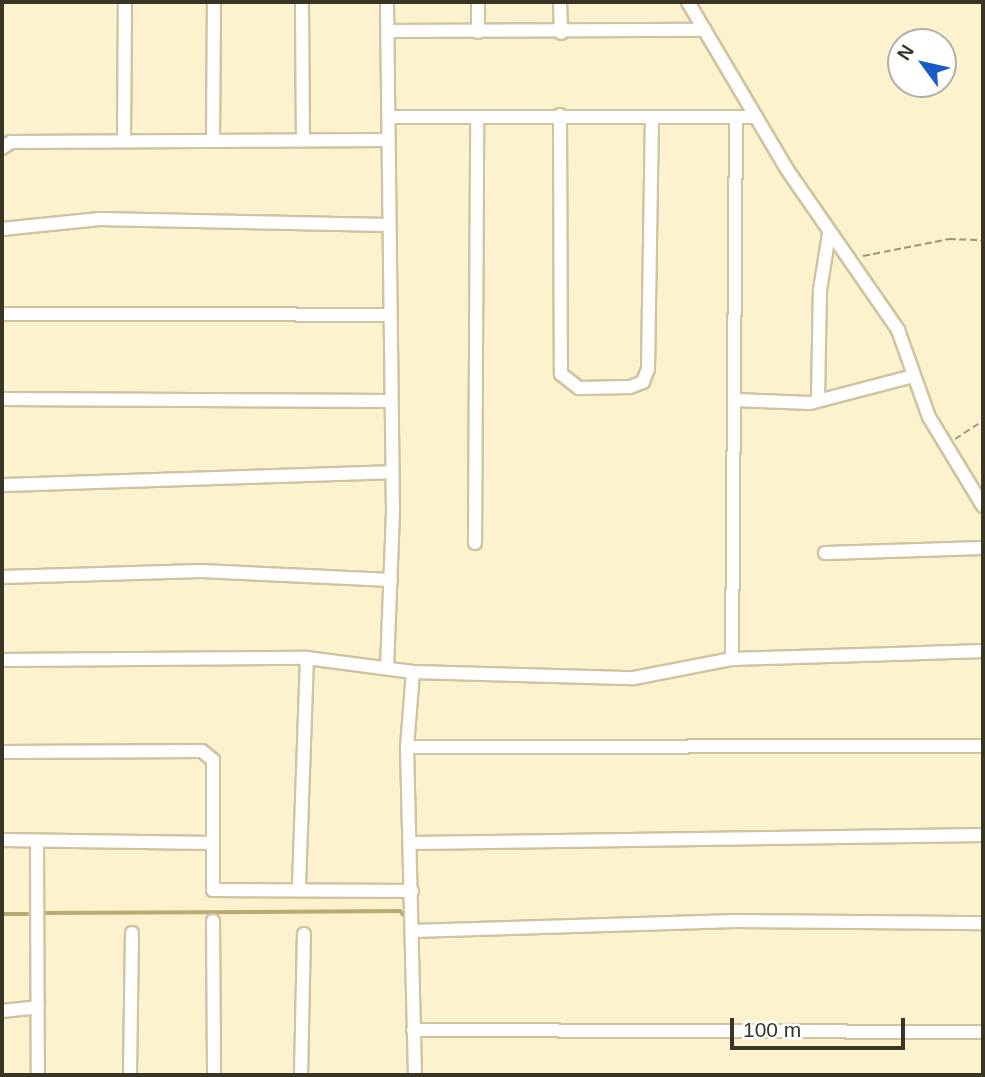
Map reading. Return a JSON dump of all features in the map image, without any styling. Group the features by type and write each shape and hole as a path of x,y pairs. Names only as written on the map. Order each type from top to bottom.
{"street":[{"path":"124,140 125,2"},
{"path":"213,140 214,2"},
{"path":"302,2 303,139"},
{"path":"387,2 387,401 391,472 391,580 387,668"},
{"path":"478,2 478,32"},
{"path":"561,2 561,33"},
{"path":"688,2 829,234 898,330 914,376 946,445 983,506"},
{"path":"388,31 561,33 705,30"},
{"path":"560,115 561,374 579,388 630,387 643,382 648,369 652,117"},
{"path":"389,117 756,117"},
{"path":"475,543 477,117"},
{"path":"732,659 736,118"},
{"path":"2,140 2,147 124,140 388,139"},
{"path":"2,229 99,219 387,225"},
{"path":"818,400 820,290 829,234"},
{"path":"2,314 389,315"},
{"path":"735,400 818,400 914,376"},
{"path":"2,399 387,401"},
{"path":"2,485 391,472"},
{"path":"825,553 983,548"},
{"path":"2,577 201,571 391,580"},
{"path":"2,660 307,658 413,672 634,678 732,659 983,651"},
{"path":"299,886 307,658"},
{"path":"413,672 407,747 413,843 415,1075"},
{"path":"407,747 983,746"},
{"path":"2,752 210,754 213,890 299,886 412,891"},
{"path":"413,843 983,835"},
{"path":"2,840 213,843"},
{"path":"37,842 38,1075"},
{"path":"214,921 214,1075"},
{"path":"413,931 735,921 983,923"},
{"path":"130,1075 132,933"},
{"path":"301,1075 304,934"},
{"path":"2,1011 38,1007"},
{"path":"413,1030 983,1032"}],"path":[{"path":"847,259 950,239 983,240"},
{"path":"946,445 983,421"}],"waterway":[{"path":"42,913 400,911 408,919"},
{"path":"2,914 27,914"}]}
